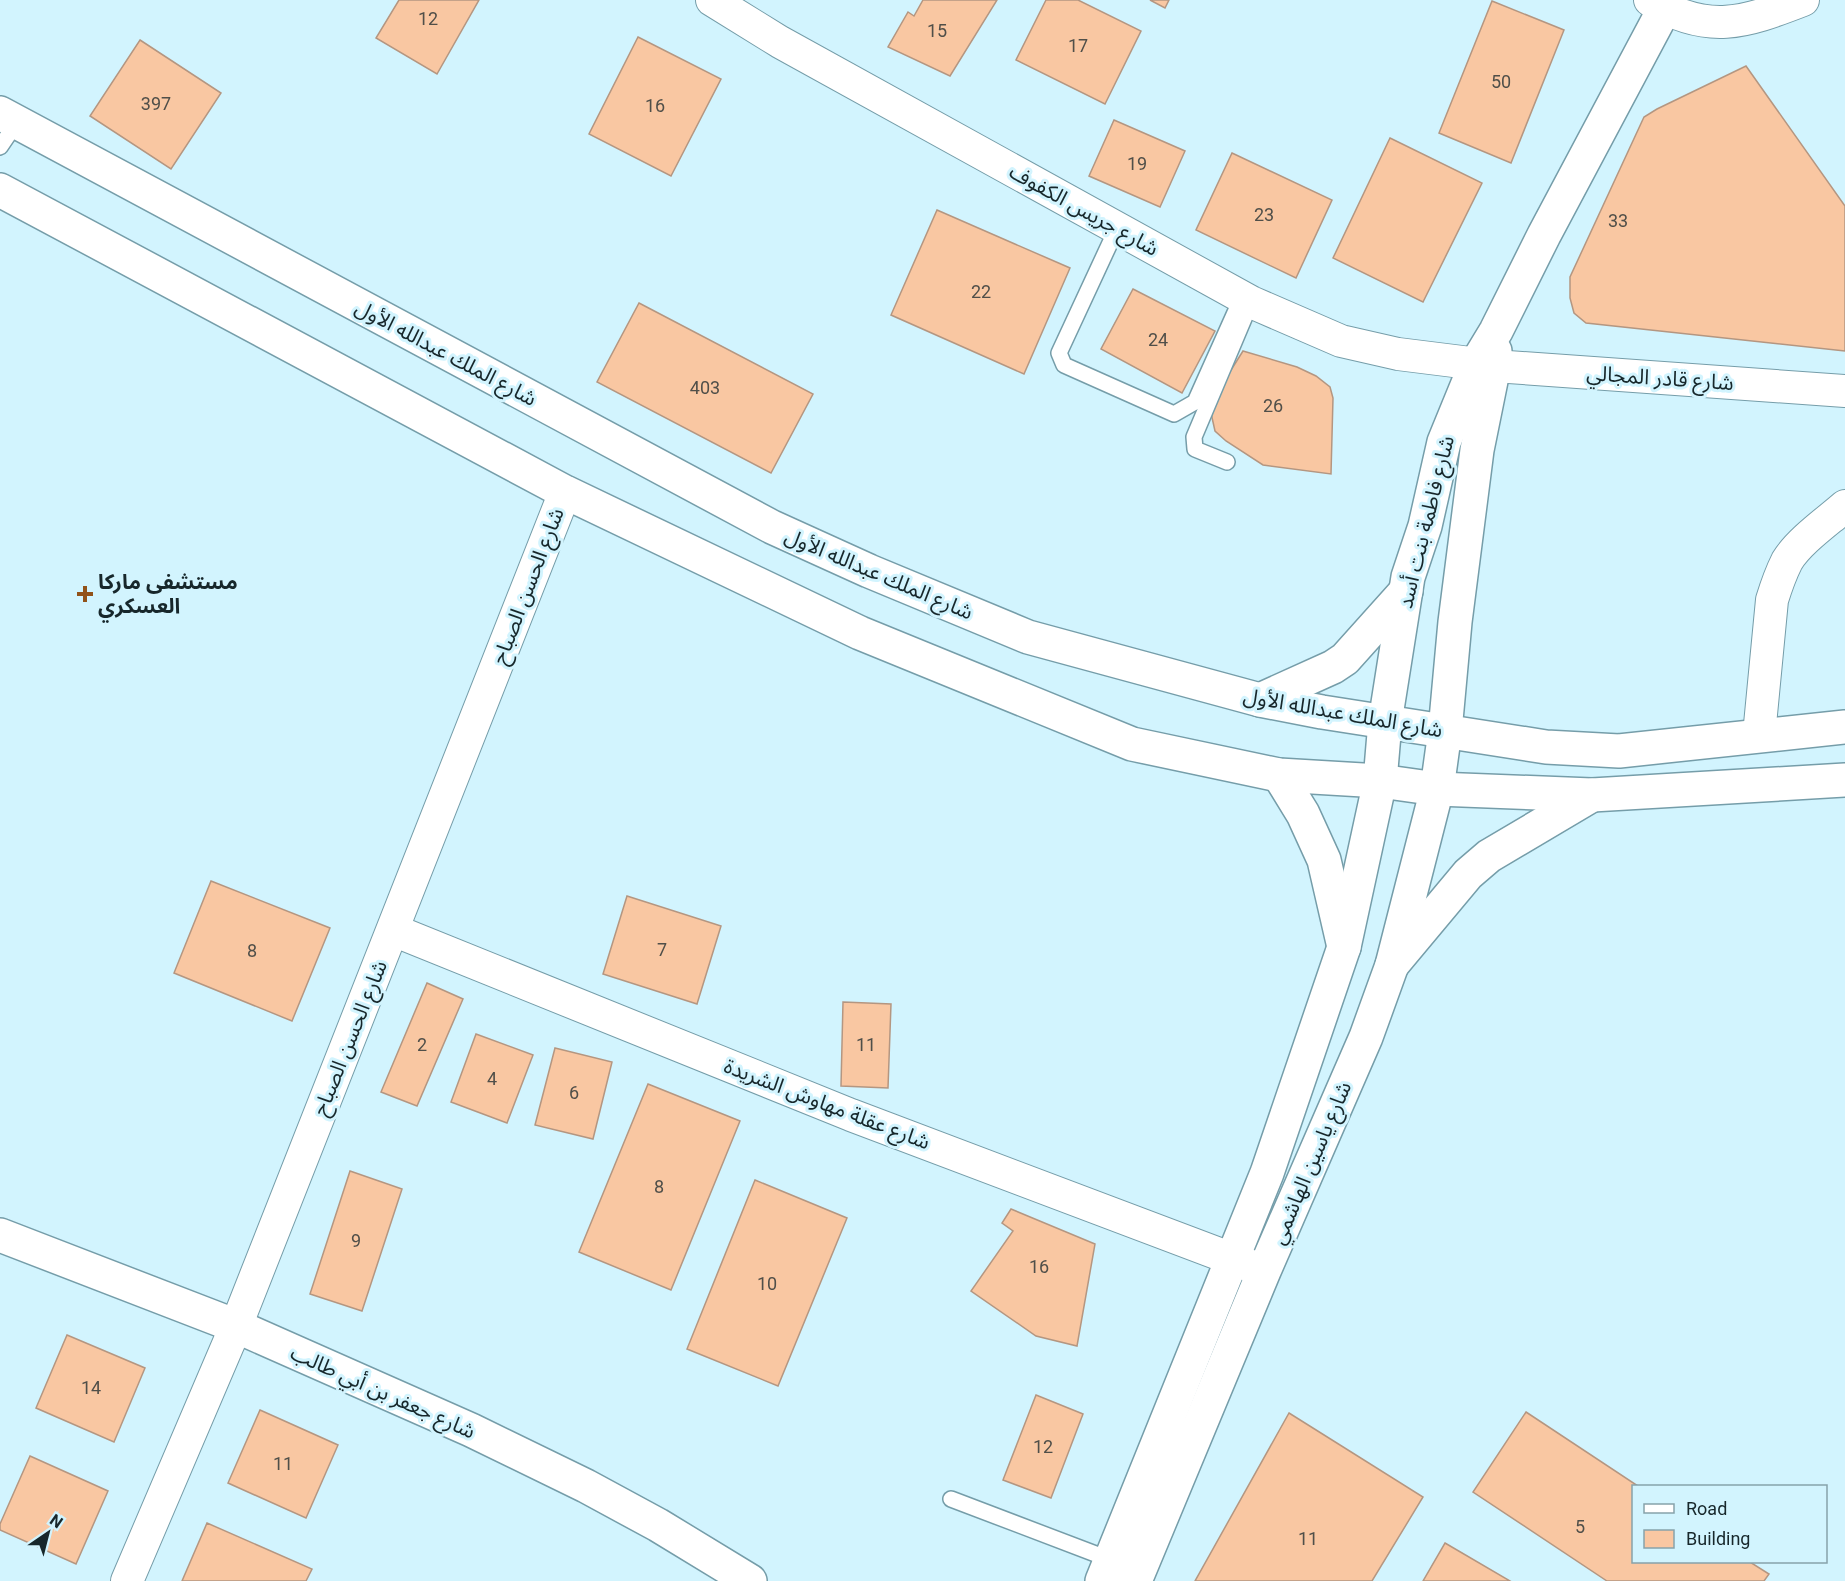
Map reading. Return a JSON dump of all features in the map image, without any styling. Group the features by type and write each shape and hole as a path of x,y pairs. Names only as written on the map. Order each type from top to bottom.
{"main road":[{"name":"شارع فاطمة بنت أسد","path":"1385,722 1408,577 1425,526 1444,442 1485,365 1496,331 1661,3"},
{"name":"شارع الملك عبدالله الأول","path":"6,127 772,527 869,571 1028,637 1260,700 1546,747 1619,751 1845,727"},
{"path":"0,189 565,492 860,633 1132,744 1280,775 1380,782 1437,789 1592,795 1845,780"},
{"name":"شارع فاطمة بنت أسد","path":"1445,731 1455,622 1477,450 1485,365"},
{"path":"1260,700 1346,659 1406,591"},
{"name":"شارع ياسين الهاشمي","path":"1122,1573 1233,1258 1267,1173 1344,946 1380,782 1385,722"},
{"name":"شارع ياسين الهاشمي","path":"1122,1573 1264,1271 1366,1037 1392,965 1437,789 1445,731"},
{"path":"1280,775 1304,814 1324,860 1344,946"},
{"path":"1392,965 1468,874 1482,862 1592,795"},
{"name":"شارع جعفر بن أبي طالب","path":"0,1235 236,1326 471,1430 586,1486 658,1525 750,1581"}],"street":[{"name":"شارع جريس الكفوف","path":"712,0 780,42 1246,300 1341,341 1398,354 1485,365"},
{"path":"1661,3 1694,19 1718,24 1747,20 1803,0"},
{"name":"شارع قادر المجالي","path":"1485,365 1845,392"},
{"name":"شارع الحسن الصباح","path":"127,1581 236,1326 565,492"},
{"path":"1759,735 1772,600 1779,580 1788,559 1845,506"},
{"name":"شارع عقلة مهاوش الشريدة","path":"393,930 852,1115 1264,1271"}],"lane":[{"path":"1117,228 1059,353 1064,365 1173,414 1196,402 1246,300"},
{"path":"1227,462 1195,449 1194,437 1246,300"},
{"path":"951,1499 1122,1573"}],"building":[{"path":"399,0 479,0 437,74 376,38"},
{"path":"923,0 997,0 950,76 888,47 908,12 914,16"},
{"path":"1046,0 1078,0 1141,31 1105,104 1016,60"},
{"path":"1150,0 1169,0 1165,8"},
{"path":"1492,1 1564,30 1511,163 1439,133"},
{"path":"638,37 721,79 671,176 589,134"},
{"path":"140,40 221,93 171,169 90,116"},
{"path":"1746,66 1845,206 1845,351 1586,323 1574,313 1570,298 1570,277 1644,117"},
{"path":"1114,120 1185,151 1160,207 1089,176"},
{"path":"1390,138 1482,183 1423,302 1333,258"},
{"path":"1232,153 1332,200 1296,278 1196,230"},
{"path":"937,210 1070,268 1024,374 891,315"},
{"path":"1133,289 1215,331 1182,393 1101,349"},
{"path":"639,303 813,394 771,473 597,382"},
{"path":"1243,351 1297,367 1316,376 1330,387 1333,398 1331,474 1263,465 1226,441 1215,431 1211,413 1214,397"},
{"path":"211,881 330,928 292,1021 174,973"},
{"path":"627,896 721,926 697,1004 603,974"},
{"path":"427,983 463,999 417,1106 381,1092"},
{"path":"843,1002 891,1004 888,1088 841,1086"},
{"path":"476,1034 533,1055 507,1123 451,1102"},
{"path":"555,1048 612,1062 593,1139 535,1125"},
{"path":"648,1084 740,1121 671,1290 579,1252"},
{"path":"350,1171 402,1189 362,1311 310,1294"},
{"path":"755,1180 847,1218 778,1386 687,1349"},
{"path":"1011,1209 1095,1244 1077,1346 1036,1336 971,1291 1013,1231 1002,1223"},
{"path":"67,1335 145,1368 114,1442 36,1408"},
{"path":"1036,1395 1083,1414 1051,1498 1003,1480"},
{"path":"260,1410 338,1445 306,1518 228,1483"},
{"path":"1526,1412 1636,1485 1632,1485 1632,1563 1752,1563 1769,1574 1764,1581 1607,1581 1473,1492"},
{"path":"1289,1413 1423,1497 1372,1581 1195,1581"},
{"path":"30,1456 108,1491 76,1564 0,1530 0,1524"},
{"path":"207,1523 312,1569 306,1581 182,1581"},
{"path":"1445,1543 1510,1581 1423,1581"}],"place":[{"name":"مستشفى ماركا العسكري","path":"85,594"}]}
